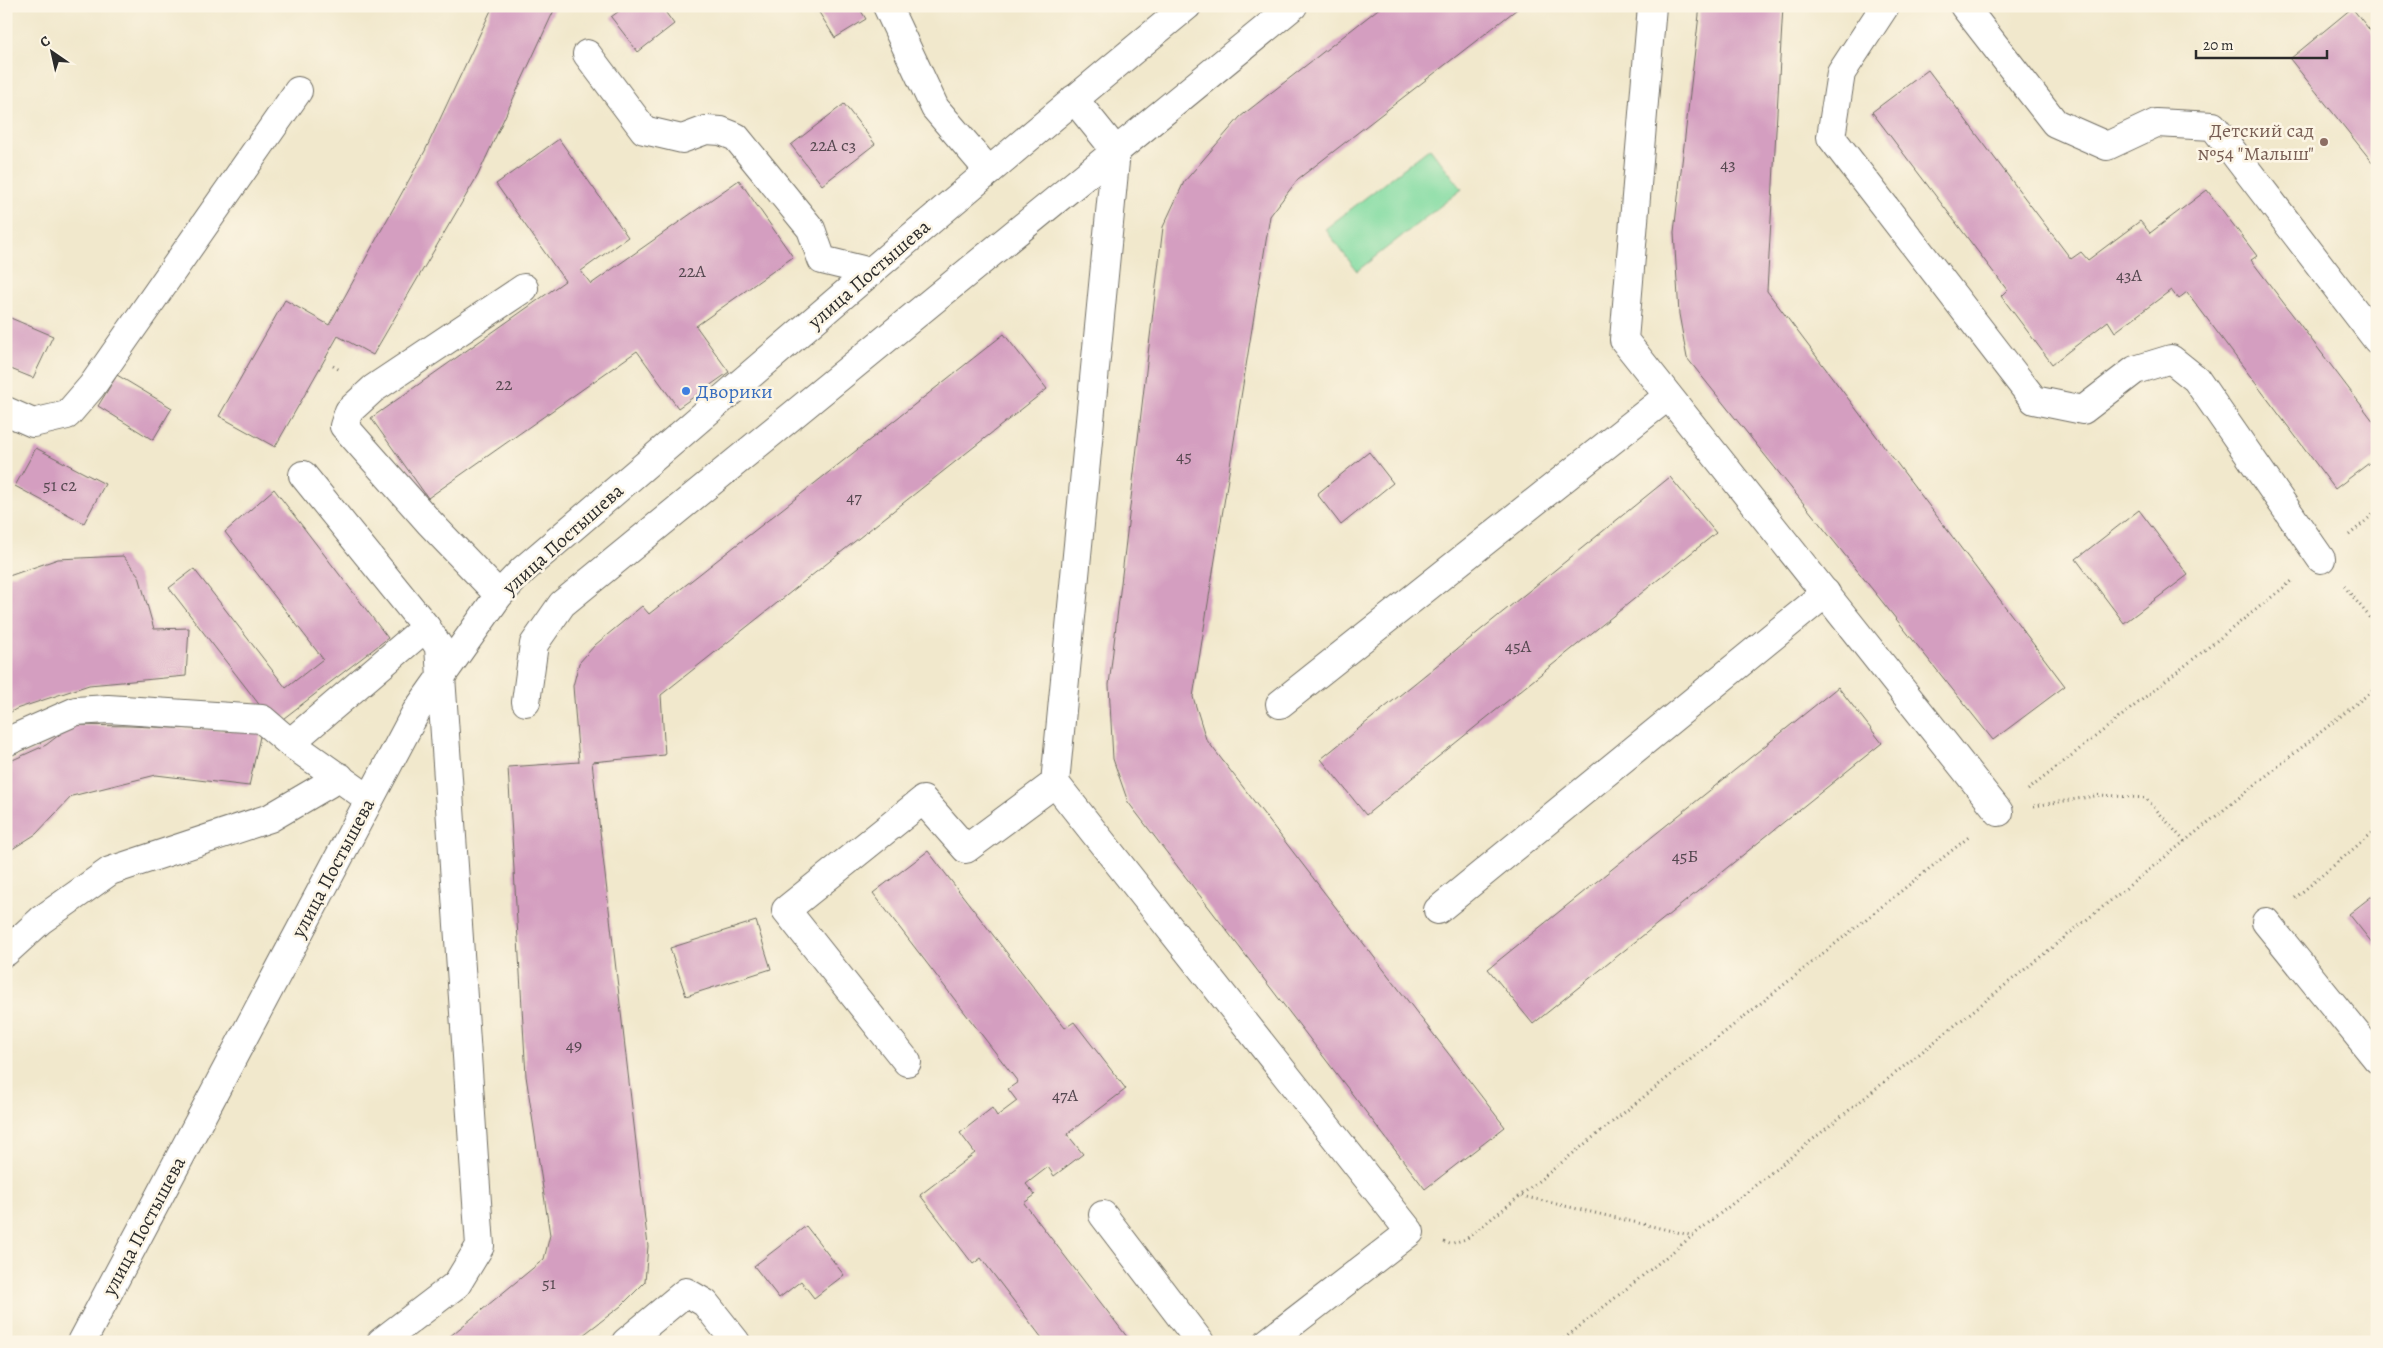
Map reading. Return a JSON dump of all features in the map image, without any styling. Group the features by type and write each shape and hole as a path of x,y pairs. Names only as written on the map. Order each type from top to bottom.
{"street":[{"path":"887,6 935,108 989,171"},
{"name":"улица Постышева","path":"82,1342 416,712 499,595 523,570 870,272 1074,99 1188,6"},
{"path":"526,702 534,644 562,604 1293,6"},
{"path":"1652,6 1624,340 1999,812"},
{"path":"1886,6 1840,73 1831,137 2034,400 2082,410 2136,370 2171,359 2196,379 2321,559"},
{"path":"1964,6 2055,123 2107,146 2156,123 2213,126 2377,340"},
{"path":"588,54 644,130 682,140 706,130 721,131 736,137 811,229 822,260 870,272"},
{"path":"6,411 34,424 67,416 92,386 298,91"},
{"path":"1074,99 1116,151 1055,783 1410,1232 1268,1342"},
{"path":"499,595 429,522 344,426 349,411 373,388 524,288"},
{"path":"1280,704 1668,396"},
{"path":"303,475 426,628 439,647 480,1246 457,1284 381,1342"},
{"path":"1438,910 1826,594"},
{"path":"290,743 426,628"},
{"path":"6,742 76,711 108,709 262,719 290,743 369,799"},
{"path":"6,952 41,920 110,871 270,818 340,777"},
{"path":"908,1062 786,910 922,800 966,849 1055,783"},
{"path":"2266,922 2377,1059"},
{"path":"1103,1215 1200,1342"},
{"path":"626,1342 686,1292 705,1304 736,1342"}],"path":[{"path":"1410,1232 1450,1244 1466,1239 1999,812 2321,559 2377,511"},
{"path":"2321,559 2377,626"},
{"path":"1560,1342 2377,687"},
{"path":"1999,812 2101,795 2146,798 2185,842"},
{"path":"2266,922 2377,829"},
{"path":"1522,1196 1694,1236"}],"green space":[{"path":"1430,148 1462,189 1357,271 1325,229"}],"building":[{"path":"493,6 556,6 478,175 373,355 338,336 275,447 219,416 285,300 329,325 425,151"},
{"path":"626,6 661,6 674,24 638,52 611,17"},
{"path":"815,6 858,6 866,19 835,38"},
{"path":"1382,6 1521,6 1298,179 1270,216 1193,697 1206,739 1505,1127 1425,1189 1128,802 1113,759 1109,685 1163,227 1184,182 1240,117"},
{"path":"1700,6 1783,6 1767,291 2065,686 1993,740 1687,358 1679,314 1674,232"},
{"path":"2352,8 2377,39 2377,168 2290,59"},
{"path":"1928,70 2071,259 2081,252 2088,260 2140,221 2150,233 2207,190 2257,256 2251,260 2377,426 2377,457 2335,489 2187,292 2178,299 2171,290 2115,332 2108,321 2052,364 2001,296 2007,290 1872,112"},
{"path":"844,104 875,144 822,185 791,145"},
{"path":"559,139 628,237 581,271 591,284 739,180 793,257 696,326 729,372 678,408 637,351 428,498 371,418 565,281 496,184"},
{"path":"6,316 53,336 33,378 6,367"},
{"path":"1004,334 1047,389 661,695 665,755 592,762 648,1246 645,1282 621,1306 574,1342 443,1342 544,1259 550,1235 526,1076 508,767 579,762 573,686 579,663 595,645 642,606 649,614"},
{"path":"117,375 172,408 153,440 98,406"},
{"path":"36,448 105,484 84,523 15,486"},
{"path":"1369,452 1393,483 1341,525 1317,494"},
{"path":"1670,477 1716,533 1366,815 1321,759"},
{"path":"274,489 388,638 275,725 169,588 194,569 286,688 323,659 225,532"},
{"path":"2139,510 2188,575 2124,623 2076,559"},
{"path":"123,556 139,576 154,629 189,628 186,676 89,685 16,709 6,715 6,577 58,559"},
{"path":"1838,687 1882,743 1533,1024 1488,969"},
{"path":"72,725 261,732 249,786 156,775 72,796 36,834 6,853 6,763 46,745"},
{"path":"928,851 1065,1028 1074,1022 1126,1089 1067,1134 1083,1154 1054,1176 1048,1167 1026,1184 1035,1195 1024,1203 1131,1342 1045,1342 981,1258 973,1264 920,1195 975,1153 960,1133 992,1108 997,1116 1017,1101 1008,1089 1018,1082 873,893"},
{"path":"2377,892 2377,949 2349,914"},
{"path":"756,921 771,969 686,996 670,948"},
{"path":"806,1226 844,1275 814,1298 801,1281 779,1298 754,1266"}],"place":[{"name":"Детский сад №54 \"Малыш\"","path":"2324,142"},
{"name":"Дворики","path":"686,391"}]}
